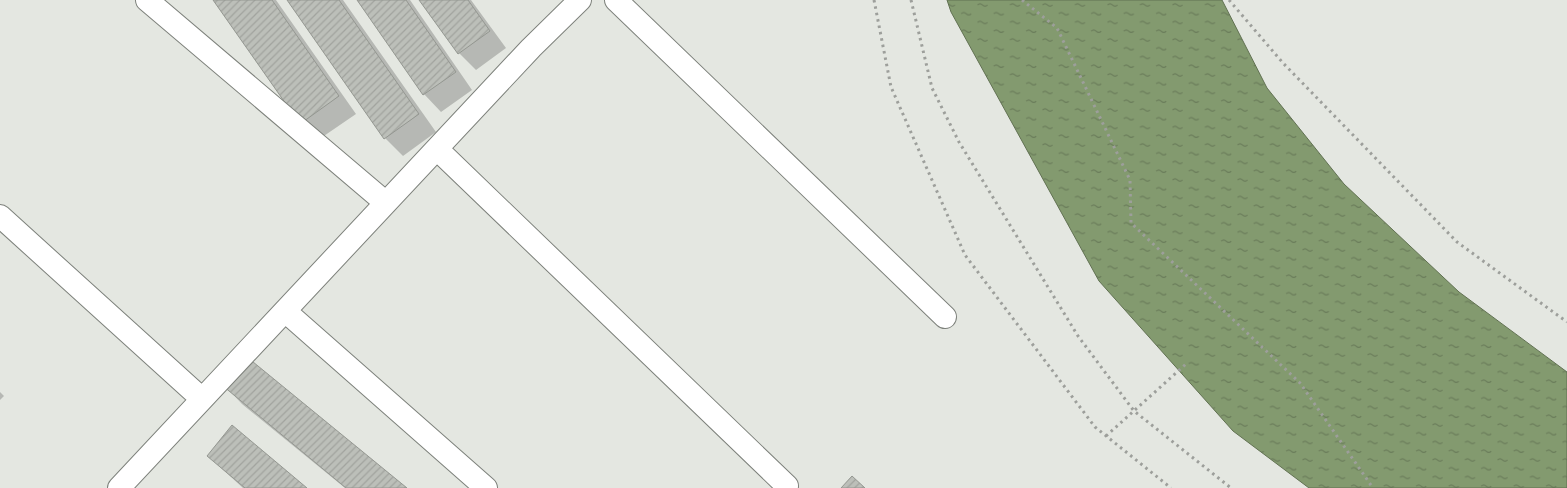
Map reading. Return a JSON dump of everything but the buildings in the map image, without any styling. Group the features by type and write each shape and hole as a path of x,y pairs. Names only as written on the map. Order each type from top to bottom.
{"street":[{"path":"148,0 386,203"},
{"path":"119,488 532,48 580,0"},
{"path":"616,0 945,317"},
{"path":"437,149 787,486"},
{"path":"0,216 202,399"},
{"path":"285,311 486,488"}],"path":[{"path":"874,0 891,87 966,255 1095,427 1171,488"},
{"path":"910,0 932,88 959,142 1078,336 1134,412 1231,488"},
{"path":"1022,0 1057,28 1130,180 1131,223 1300,383 1373,488"},
{"path":"1229,0 1283,63 1457,242 1567,322"},
{"path":"1106,436 1186,364"}],"water":[{"path":"947,0 1222,0 1267,88 1344,184 1459,292 1567,372 1567,488 1309,488 1233,431 1099,281 951,12"}]}
